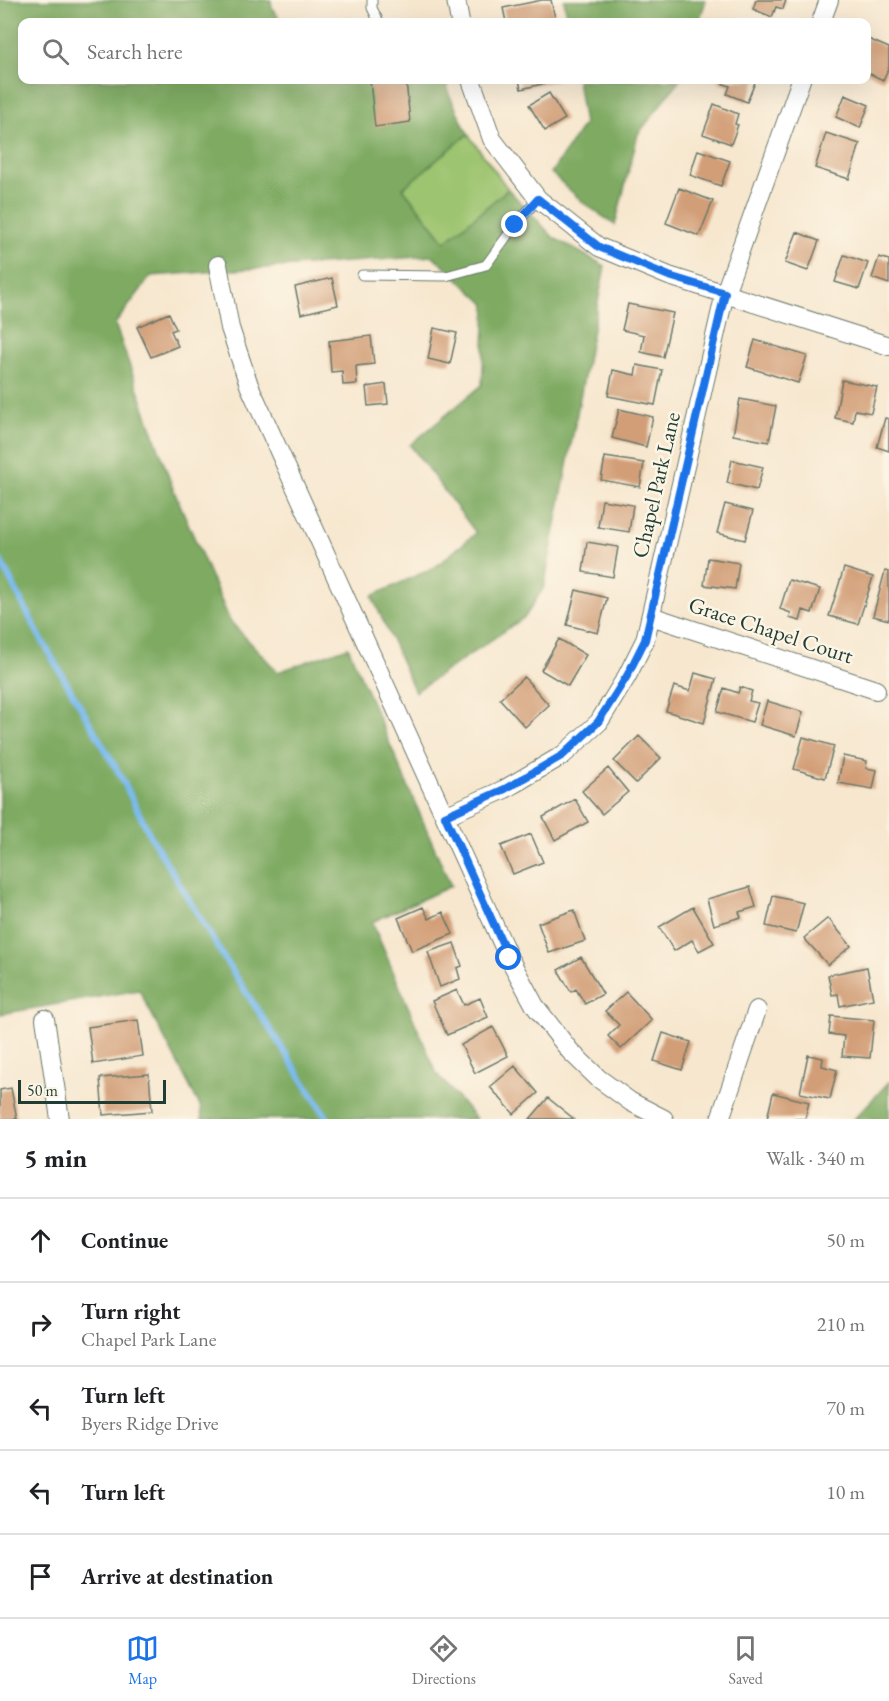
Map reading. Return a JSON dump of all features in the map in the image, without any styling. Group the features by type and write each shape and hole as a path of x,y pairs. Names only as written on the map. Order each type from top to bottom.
{"street":[{"path":"456,0 459,18"},
{"path":"822,18 829,0"},
{"path":"472,84 492,139 538,199 599,247 669,276 889,346"},
{"name":"Chapel Park Lane","path":"445,816 505,789 563,755 598,722 627,676 640,649 651,616 725,293 800,84"},
{"path":"218,265 230,328 249,385 509,958 535,1006 570,1051 598,1078 631,1102 664,1119"},
{"name":"Grace Chapel Court","path":"651,616 876,690"},
{"path":"720,1119 757,1010"},
{"path":"45,1019 60,1119"}],"lane":[{"path":"372,0 372,8 377,18"},
{"path":"363,275 446,276 486,265 515,225 538,199"}],"green space":[{"path":"0,0 271,0 272,8 279,18 18,18 18,84 447,84 448,92 468,134 403,188 445,242 508,189 554,238 605,266 544,587 525,617 415,692 372,596 435,567 476,533 410,445 482,385 486,305 433,256 151,276 115,324 172,486 230,621 278,672 348,647 451,886 372,922 437,1074 476,1119 202,1119 201,1108 139,990 0,1014"},
{"path":"564,0 706,0 700,18 567,18"},
{"path":"578,84 677,84 638,134 615,225 585,204 551,173 584,124"},
{"path":"468,134 508,189 445,242 403,188"},
{"path":"889,1082 889,1119 854,1119"}],"building":[{"path":"551,0 555,18 505,18 503,8"},
{"path":"756,0 786,0 783,9 776,7 772,17 753,9"},
{"path":"871,40 889,48 889,67 883,80 871,74"},
{"path":"370,84 406,84 410,122 375,127"},
{"path":"520,84 542,84 521,89"},
{"path":"724,84 754,84 747,102 727,94 730,86"},
{"path":"549,93 565,119 545,131 529,105"},
{"path":"845,95 869,105 860,128 836,117"},
{"path":"714,104 738,114 735,124 738,125 731,144 703,134"},
{"path":"826,133 860,144 849,179 815,168"},
{"path":"698,150 730,161 721,186 690,175"},
{"path":"679,188 713,201 699,236 666,223"},
{"path":"797,232 819,241 808,271 785,263"},
{"path":"844,255 868,263 859,289 835,282"},
{"path":"879,257 889,260 889,284 872,278"},
{"path":"332,278 338,305 301,314 295,287"},
{"path":"628,304 673,313 663,357 641,352 644,335 622,330"},
{"path":"169,313 176,329 171,331 178,346 151,357 137,327"},
{"path":"434,328 457,333 450,364 428,359"},
{"path":"371,336 374,364 356,366 357,384 343,385 342,371 331,372 329,341"},
{"path":"755,340 807,356 798,383 747,367"},
{"path":"637,365 662,370 655,405 608,396 613,370 635,375"},
{"path":"842,380 877,387 871,413 855,410 853,422 835,418"},
{"path":"386,384 388,404 368,406 366,387"},
{"path":"740,399 776,406 769,442 733,435"},
{"path":"619,409 653,417 646,447 612,438"},
{"path":"885,418 889,419 889,451 877,447"},
{"path":"605,457 644,463 640,487 601,480"},
{"path":"732,460 763,467 757,490 727,483"},
{"path":"602,500 633,505 629,532 598,527"},
{"path":"725,504 753,511 745,540 717,533"},
{"path":"587,542 618,547 613,577 583,572"},
{"path":"708,558 739,563 735,589 704,585"},
{"path":"844,568 873,577 858,624 829,616"},
{"path":"885,571 889,572 889,620 873,616"},
{"path":"789,580 820,589 812,613 803,610 800,621 789,618 791,613 780,609"},
{"path":"576,590 607,598 598,633 567,625"},
{"path":"559,639 586,655 568,686 541,670"},
{"path":"695,673 716,679 704,723 666,711 674,686 690,691"},
{"path":"524,677 549,705 525,727 500,699"},
{"path":"740,687 752,691 749,701 758,703 752,722 717,712 724,688 738,693"},
{"path":"767,701 803,712 796,736 760,725"},
{"path":"639,736 661,758 636,783 614,761"},
{"path":"803,737 834,746 825,778 794,769"},
{"path":"843,756 867,761 866,768 877,770 873,789 838,783"},
{"path":"608,768 628,792 602,814 582,791"},
{"path":"575,799 588,822 555,840 543,817"},
{"path":"531,834 543,862 513,874 501,846"},
{"path":"750,887 756,907 739,912 741,917 714,925 707,899"},
{"path":"773,896 804,903 796,933 766,926"},
{"path":"423,907 429,919 443,912 453,934 412,951 398,918"},
{"path":"693,907 714,943 699,951 692,940 674,951 659,927"},
{"path":"574,910 585,941 549,953 538,923"},
{"path":"828,918 851,946 828,965 804,938"},
{"path":"454,943 462,966 457,968 460,979 440,987 428,952"},
{"path":"581,957 603,994 585,1004 576,989 571,992 558,970"},
{"path":"867,967 873,999 840,1006 838,994 832,995 828,975"},
{"path":"457,990 464,1005 480,998 488,1017 447,1035 432,1001"},
{"path":"626,992 652,1020 621,1049 608,1036 619,1025 605,1011"},
{"path":"831,1016 874,1020 870,1058 842,1056 844,1036 829,1034"},
{"path":"138,1020 143,1056 93,1064 88,1027"},
{"path":"493,1027 508,1056 475,1073 461,1045"},
{"path":"663,1033 691,1042 682,1070 654,1061"},
{"path":"808,1055 823,1058 822,1066 837,1070 830,1099 800,1093"},
{"path":"515,1066 538,1093 514,1114 490,1087"},
{"path":"149,1074 152,1111 103,1115 100,1078"},
{"path":"11,1088 17,1119 0,1119 0,1090"},
{"path":"773,1093 809,1102 805,1119 767,1119"},
{"path":"548,1098 574,1119 530,1119"}],"waterway":[{"path":"0,560 39,635 120,775 151,837 224,958 328,1119"}],"route":[{"path":"509,958 445,816 505,789 563,755 598,722 627,676 645,640 725,293 669,276 599,247 538,199 515,225"}]}
